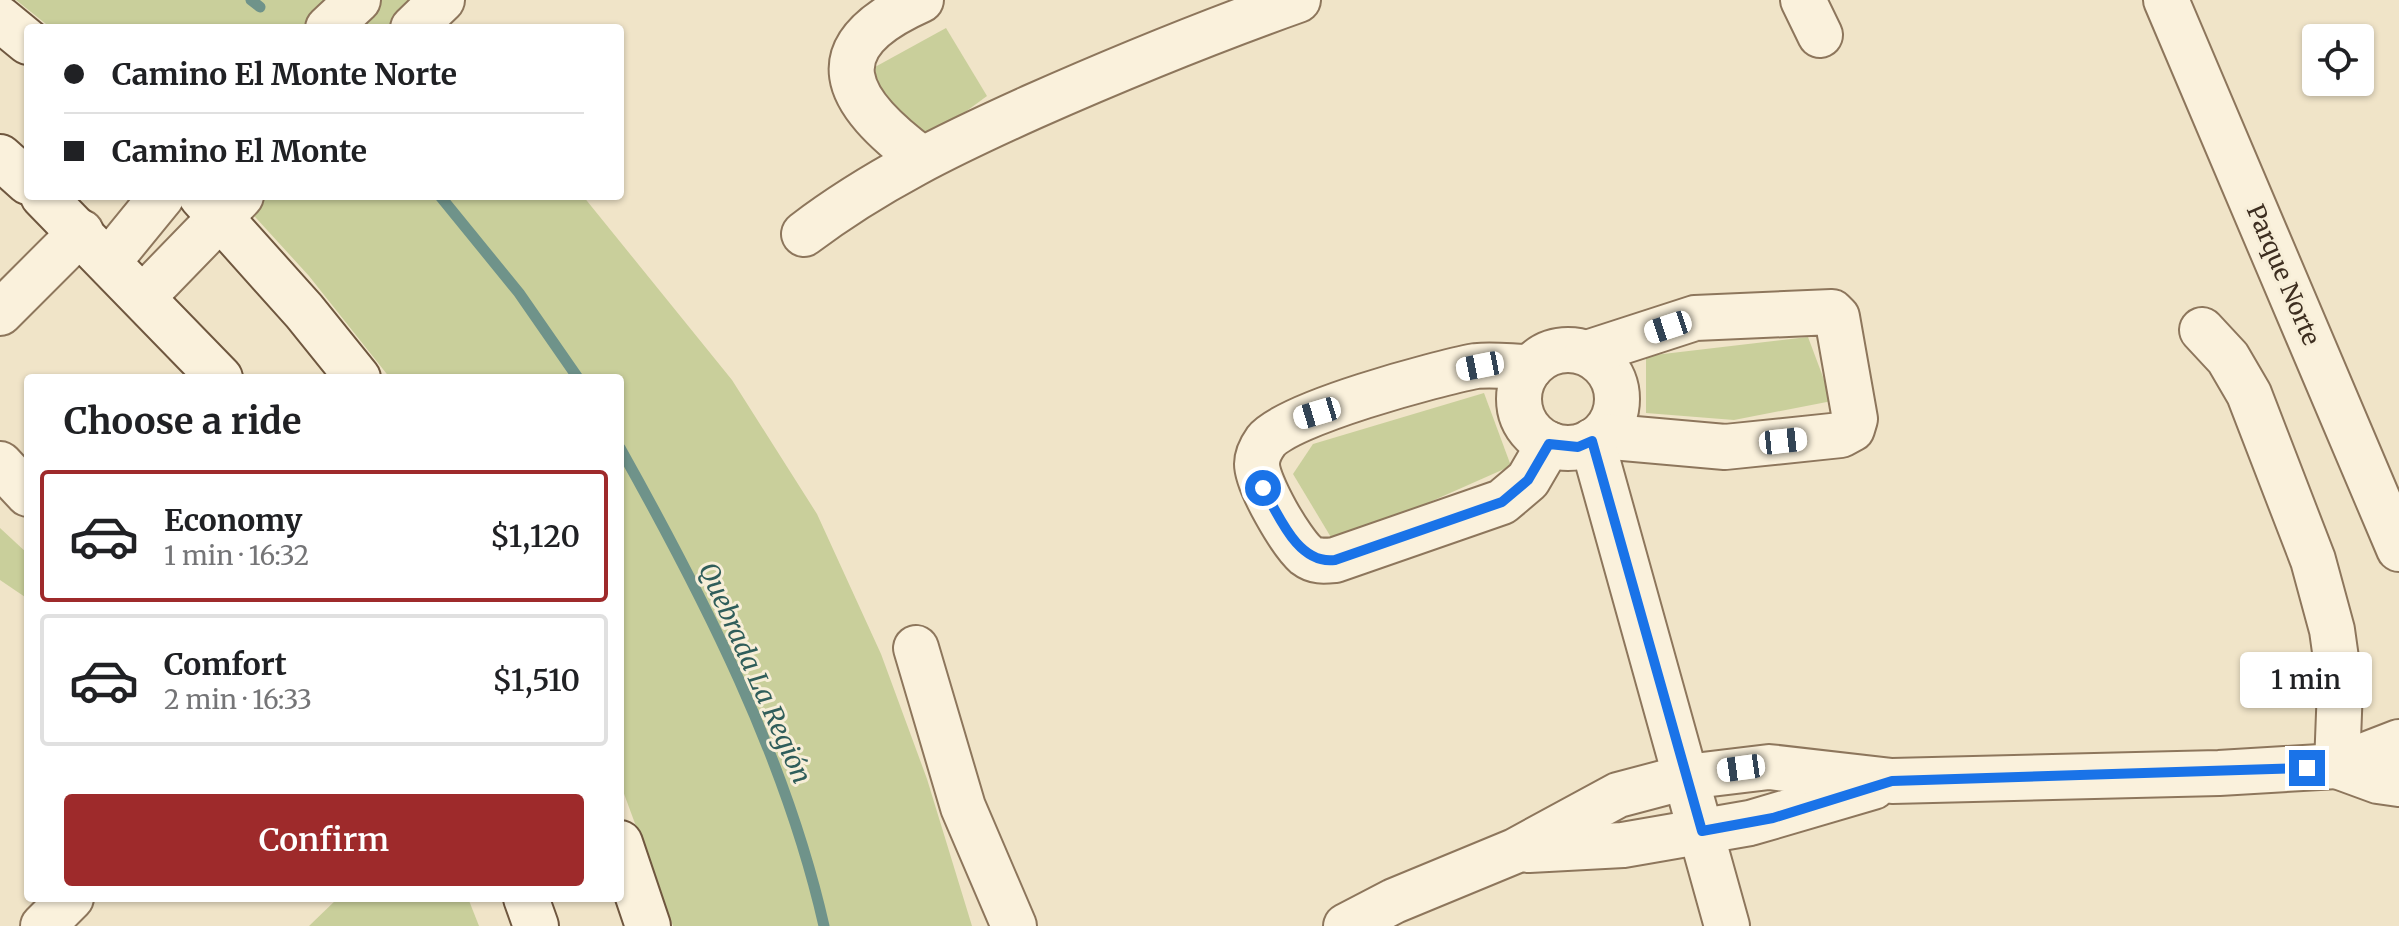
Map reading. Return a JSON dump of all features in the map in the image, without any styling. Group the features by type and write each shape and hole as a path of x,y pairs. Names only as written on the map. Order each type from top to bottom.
{"street":[{"path":"332,24 358,0"},
{"path":"417,24 442,0"},
{"path":"921,0 866,32 852,55 850,70 858,94 869,110 922,159"},
{"path":"804,234 864,190 922,159 1138,60 1298,0"},
{"name":"Parque Norte","path":"2166,0 2399,549"},
{"path":"0,19 24,39"},
{"path":"42,200 95,246 216,374"},
{"path":"0,313 157,200"},
{"path":"144,296 221,202 355,374"},
{"path":"1587,353 1611,375 1617,391 1611,423 1596,438 1578,447 1549,444 1526,424 1520,409 1523,379 1531,367 1557,351 1587,353 1695,318 1832,312 1837,317 1855,419 1852,429 1841,435 1725,447 1596,438"},
{"path":"2202,330 2228,358 2249,394 2313,560 2332,630 2340,687 2337,766"},
{"path":"1531,367 1480,366 1445,373 1292,421 1267,439 1257,465 1263,488 1277,512 1305,554 1320,562 1502,502 1528,480 1549,444"},
{"path":"1596,438 1727,926"},
{"path":"0,464 24,490"},
{"path":"916,648 963,807 1014,926"},
{"path":"1346,926 1394,901 1515,851 1618,795 1686,777 1769,767 1892,781 2219,773 2337,766 2399,742"},
{"path":"2337,766 2378,781 2399,784"},
{"path":"1515,851 1623,845 1773,818 1892,781"},
{"path":"624,855 648,926"},
{"path":"43,926 67,902"},
{"path":"527,902 536,926"}],"green space":[{"path":"16,0 409,0 435,24 46,24"},
{"path":"946,28 987,96 931,137 880,104 875,67"},
{"path":"240,200 586,200 732,380 817,514 881,654 927,779 972,926 673,926 624,794 624,374 387,374 309,276"},
{"path":"1808,337 1832,401 1734,420 1646,413 1646,356"},
{"path":"1484,393 1511,466 1335,544 1293,474 1313,444"},
{"path":"0,528 24,550 24,596 0,580"},
{"path":"334,902 470,902 479,926 309,926"}],"waterway":[{"name":"Quebrada La Región","path":"251,0 260,7"},
{"name":"Quebrada La Región","path":"443,200 519,293 575,374"},
{"name":"Quebrada La Región","path":"624,455 682,562 765,740 808,863 824,926"}],"route":[{"path":"1263,488 1305,554 1320,562 1335,560 1502,502 1528,480 1549,444 1578,447 1592,441 1702,831 1773,818 1892,781 2307,768"}]}
